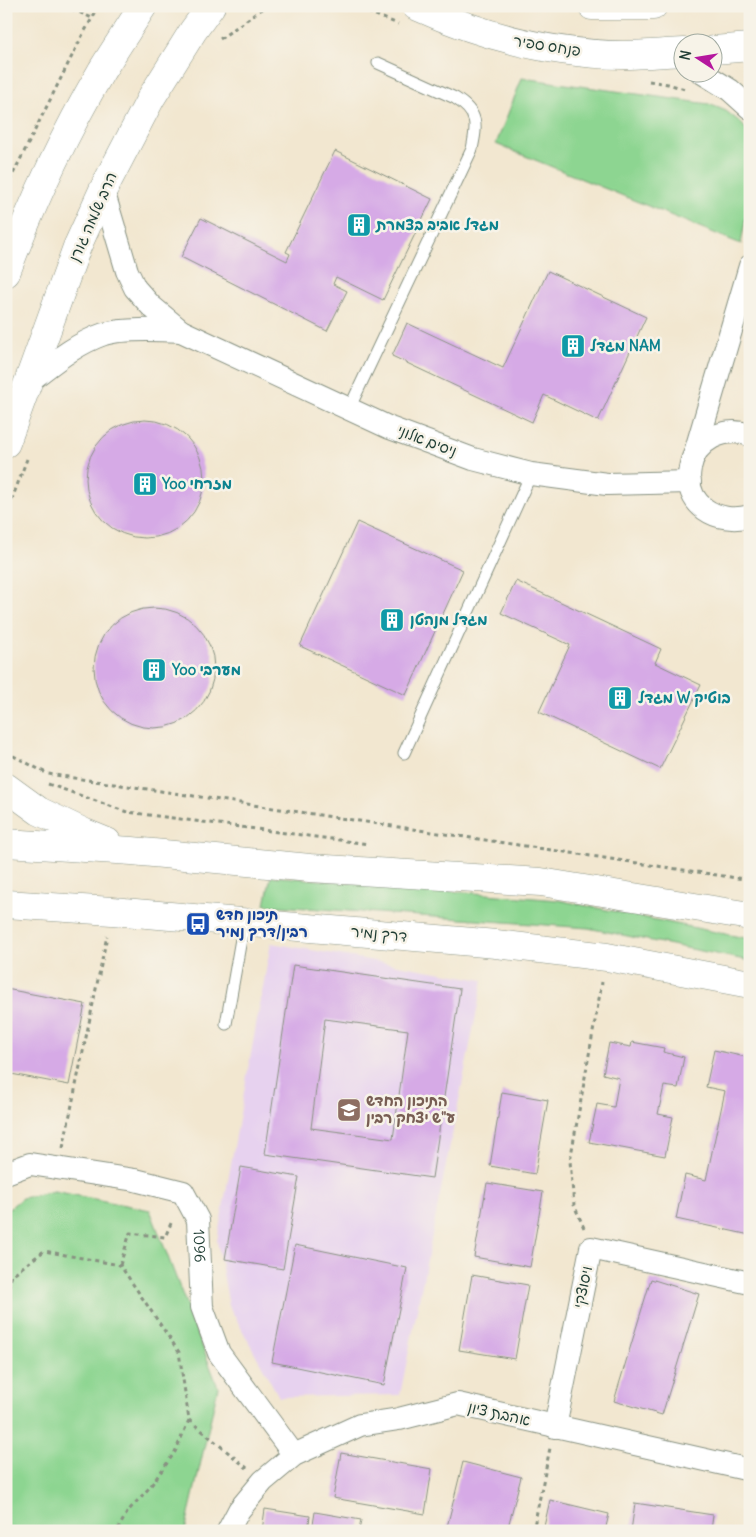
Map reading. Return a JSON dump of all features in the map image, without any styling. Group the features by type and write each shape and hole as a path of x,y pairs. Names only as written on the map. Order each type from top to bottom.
{"main road":[{"path":"6,273 19,237 46,175 102,71 143,6"},
{"name":"הרב שלמה גורן","path":"6,443 78,247 103,190 151,98 211,6"},
{"path":"193,31 222,6"},
{"name":"פנחס ספיר","path":"416,6 470,29 498,38 538,46 582,53 623,55 674,53"},
{"path":"592,6 653,6"},
{"path":"724,49 750,47"},
{"path":"6,787 39,812 85,834 132,851"},
{"path":"6,843 132,851 310,868 541,882 750,916"},
{"name":"דרך נמיר","path":"6,904 112,911 496,944 607,957 750,984"}],"street":[{"path":"647,54 674,62"},
{"path":"717,82 730,90 750,108"},
{"name":"ניסים אלוני","path":"103,190 127,271 135,288 151,306 181,331 390,428 473,459 530,474 607,484 690,482"},
{"path":"750,266 690,468 690,482 693,494 701,506 711,514 731,519 738,520 750,516"},
{"name":"ניסים אלוני","path":"28,382 77,346 105,334 144,330 181,331"},
{"path":"694,456 702,444 714,436 727,432 741,432 750,435"},
{"name":"1096","path":"6,1173 30,1164 135,1180 182,1192 198,1220 202,1307 219,1352 294,1455"},
{"name":"ויסוצקי","path":"554,1428 591,1248 750,1283"},
{"name":"אהבת ציון","path":"228,1531 239,1510 263,1481 294,1455 360,1426 399,1419 458,1404 554,1428 750,1470"}],"lane":[{"path":"349,409 472,149 476,128 473,116 465,104 456,98 378,63"},
{"path":"404,753 530,474"},
{"path":"226,1024 244,922"}],"path":[{"path":"65,6 92,18"},
{"path":"6,188 99,6"},
{"path":"6,752 48,774 750,880"},
{"path":"40,781 127,812 372,844"},
{"path":"59,1169 112,911"},
{"path":"591,1248 574,1205 570,1160 607,957"},
{"path":"120,1265 130,1233 150,1235"},
{"path":"6,1295 12,1275 44,1251 120,1265 179,1352 190,1420 175,1452 150,1487 128,1510 117,1531"},
{"path":"190,1420 263,1481"},
{"path":"533,1531 554,1428"}],"shaded area":[{"name":"התיכון החדש ע\"ש יצחק רבין","path":"271,943 483,980 400,1395 279,1397 229,1306 217,1241"}],"green space":[{"path":"522,78 709,104 726,111 740,122 750,134 750,191 741,244 496,144"},
{"path":"271,876 558,900 750,939 750,961 588,928 265,905"},
{"path":"54,1191 150,1210 218,1387 185,1531 6,1531 6,1211 22,1198"}],"building":[{"name":"מגדל אביב בצמרת","path":"335,151 432,199 383,300 336,277 333,284 347,291 327,331 181,257 201,218 287,261 290,254 286,252"},
{"name":"מגדל NAM","path":"548,271 646,317 598,421 544,395 532,422 392,356 407,323 503,368"},
{"name":"Yoo מזרחי","path":"145,420 167,425 178,430 194,446 199,457 204,479 199,501 194,512 178,528 167,533 145,538 123,533 112,528 96,512 91,501 86,479 91,457 96,446 112,430 123,425"},
{"name":"מגדל מנהטן","path":"357,522 463,570 406,695 300,646"},
{"name":"מגדל W בוטיק","path":"516,581 661,649 655,663 701,685 660,769 539,712 570,645 501,613"},
{"name":"Yoo מערבי","path":"154,608 177,613 187,618 196,626 204,635 209,645 214,668 209,691 204,701 196,710 187,718 177,723 154,728 131,723 121,718 112,710 104,701 99,691 94,668 99,645 104,635 112,626 121,618 131,613"},
{"path":"293,965 460,989 432,1178 265,1154","holes":["325,1019 408,1030 393,1139 311,1128"]},
{"path":"6,989 85,1004 69,1085 6,1073"},
{"path":"632,1042 664,1048 663,1052 684,1057 678,1088 664,1086 658,1114 673,1117 665,1156 589,1142 597,1104 614,1107 619,1078 603,1074 609,1043 631,1047"},
{"path":"714,1050 750,1058 750,1180 748,1188 750,1188 750,1235 676,1219 685,1175 706,1180 725,1091 706,1087"},
{"path":"502,1092 548,1100 535,1174 490,1166"},
{"path":"241,1167 299,1177 283,1269 225,1259"},
{"path":"487,1183 543,1192 530,1267 474,1257"},
{"path":"295,1245 407,1268 384,1385 272,1362"},
{"path":"472,1275 528,1285 515,1359 459,1350"},
{"path":"651,1279 699,1294 662,1415 614,1401"},
{"path":"341,1453 432,1469 425,1514 333,1498"},
{"path":"463,1462 521,1477 507,1531 446,1531"},
{"path":"550,1500 609,1514 605,1531 543,1531"},
{"path":"635,1503 713,1515 711,1531 631,1531"},
{"path":"265,1509 310,1516 308,1531 262,1531"},
{"path":"315,1512 361,1520 359,1531 312,1531"}],"place":[{"name":"מגדל אביב בצמרת","path":"359,225"},
{"name":"מגדל NAM","path":"573,346"},
{"name":"Yoo מזרחי","path":"145,484"},
{"name":"מגדל מנהטן","path":"392,620"},
{"name":"Yoo מערבי","path":"154,670"},
{"name":"מגדל W בוטיק","path":"620,698"},
{"name":"תיכון חדש רבין/דרך נמיר","path":"198,924"},
{"name":"התיכון החדש ע\"ש יצחק רבין","path":"349,1110"}]}
